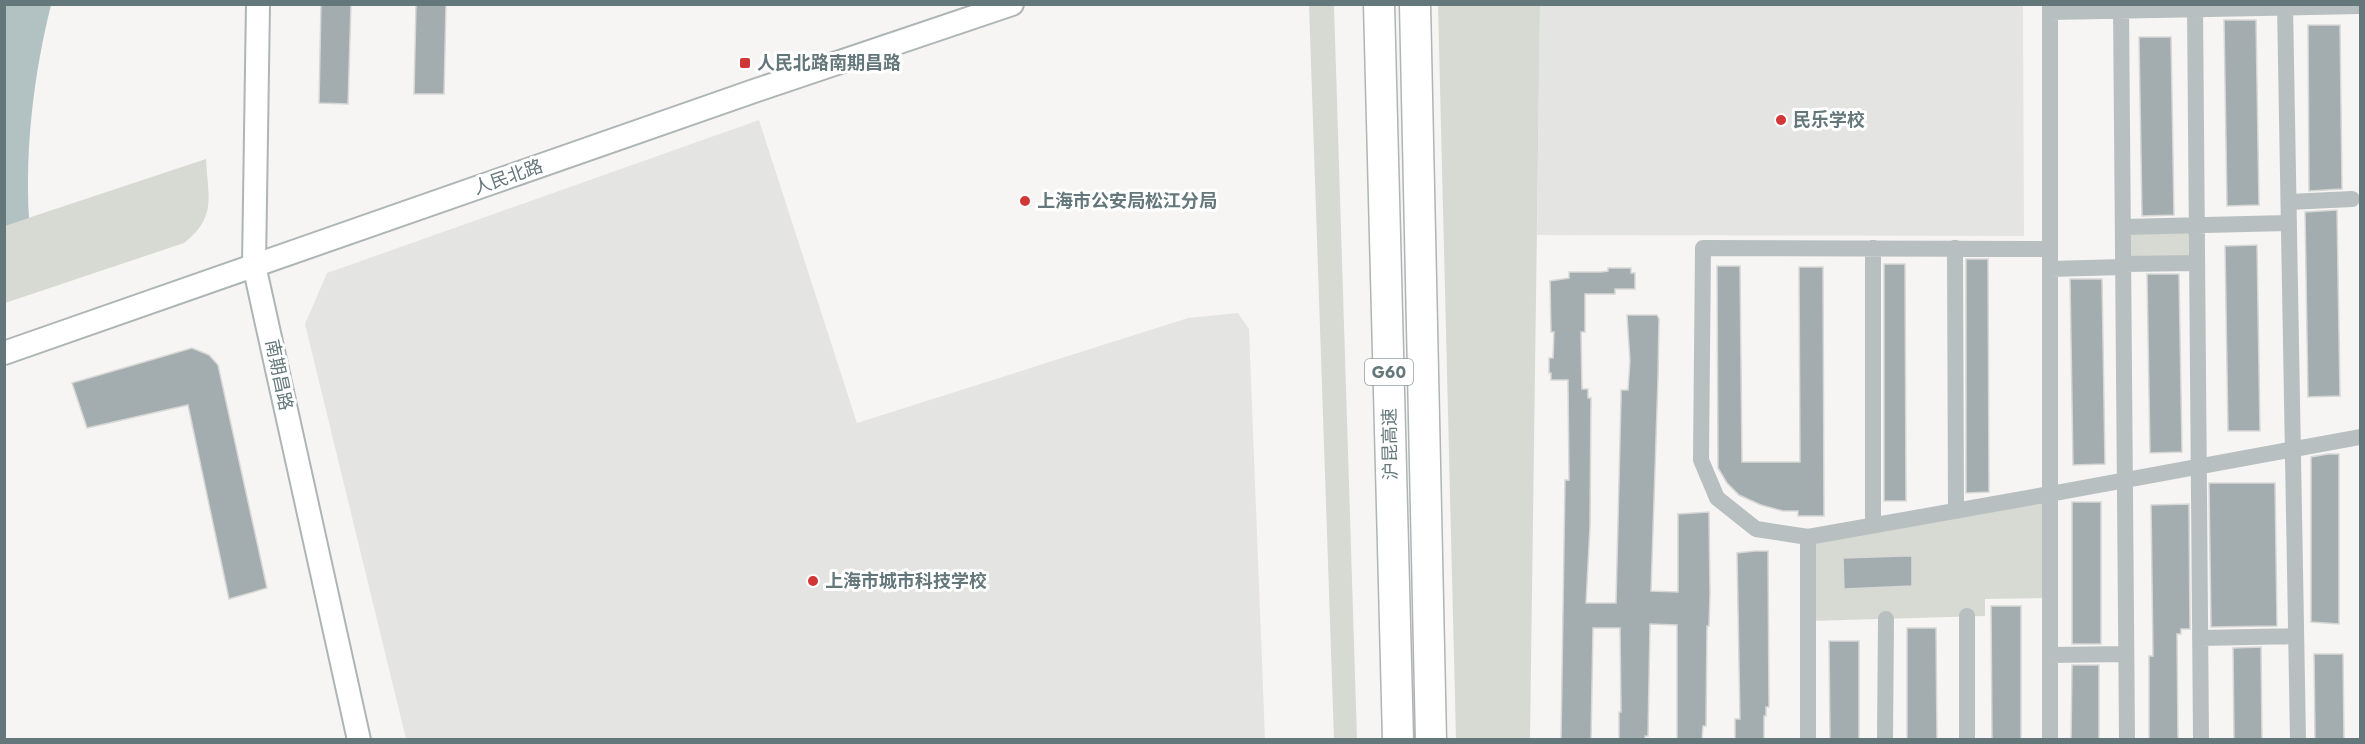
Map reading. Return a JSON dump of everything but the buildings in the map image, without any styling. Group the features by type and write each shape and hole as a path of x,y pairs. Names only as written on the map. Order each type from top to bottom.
{"highway":[{"name":"沪昆高速","path":"1379,4 1398,740"},
{"name":"沪昆高速","path":"1415,4 1431,740"}],"main road":[{"name":"南期昌路","path":"258,4 255,265 359,740"},
{"name":"人民北路","path":"4,353 754,91 1012,4"}],"street":[{"path":"2285,6 2298,740"},
{"path":"2050,740 2050,8 2361,6"},
{"path":"2121,7 2127,740"},
{"path":"2195,7 2201,740"},
{"path":"2289,202 2352,200"},
{"path":"2123,227 2289,223"},
{"path":"2050,249 1703,248 1701,460 1717,498 1755,529 1808,537 2361,437"},
{"path":"1873,248 1874,525"},
{"path":"1955,249 1956,511"},
{"path":"2050,269 2197,262"},
{"path":"1808,537 1808,740"},
{"path":"1967,740 1968,616"},
{"path":"1885,740 1886,619"},
{"path":"2200,639 2295,636"},
{"path":"2050,655 2126,654"}],"shaded area":[{"path":"4,5 51,5 32,110 28,164 29,218 5,226"},
{"path":"1309,5 1334,5 1357,739 1334,739"},
{"path":"1438,5 1540,5 1530,739 1456,739"},
{"name":"民乐学校","path":"1540,5 2023,5 2024,236 1537,235"},
{"name":"上海市城市科技学校","path":"759,120 857,423 1188,318 1238,313 1249,329 1265,739 406,739 305,324 327,273"},
{"path":"206,159 209,195 206,215 195,233 184,243 5,303 4,226"},
{"path":"2197,226 2197,263 2123,264 2123,227"},
{"path":"2050,494 2050,598 1985,599 1985,616 1808,621 1808,537"}],"place":[{"name":"人民北路南期昌路","path":"745,63"},
{"name":"民乐学校","path":"1781,120"},
{"name":"上海市公安局松江分局","path":"1025,201"},
{"name":"上海市城市科技学校","path":"813,581"}]}
